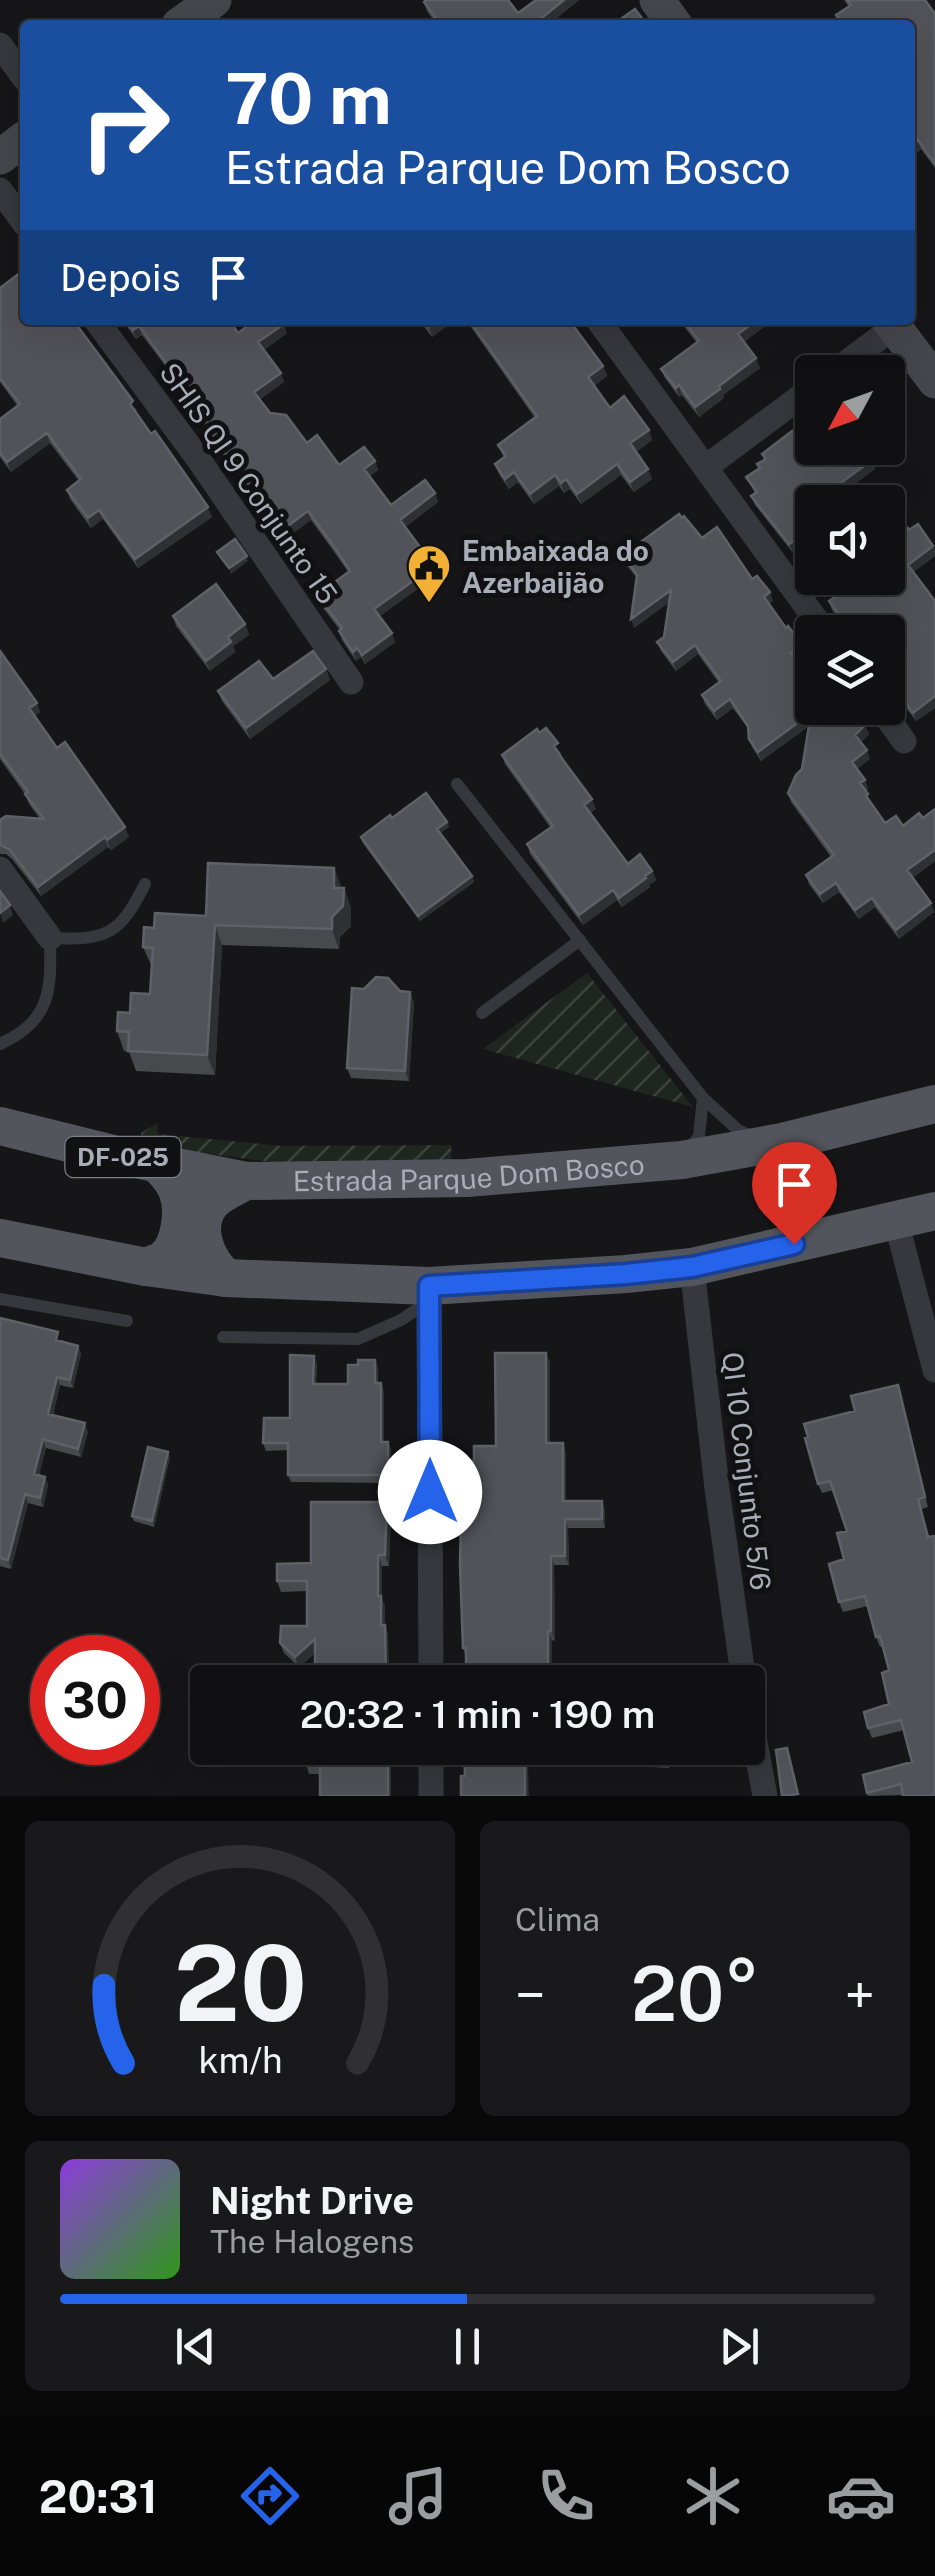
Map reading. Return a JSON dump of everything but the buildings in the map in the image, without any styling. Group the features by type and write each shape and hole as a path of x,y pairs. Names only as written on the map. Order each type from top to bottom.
{"main road":[{"name":"Estrada Parque Dom Bosco","path":"0,1126 246,1181 466,1178 682,1160 782,1142 935,1104"},
{"path":"146,1266 163,1260 174,1248 181,1211 180,1194 157,1163"},
{"path":"226,1278 212,1266 206,1252 206,1215 211,1204 246,1181"},
{"path":"0,1238 226,1278 429,1293 692,1267 935,1212"}],"street":[{"path":"187,20 214,0"},
{"path":"0,45 20,72"},
{"path":"0,157 20,142"},
{"path":"0,190 20,217"},
{"name":"SHIS QI 9 Conjunto 15","path":"100,325 198,457 350,682"},
{"path":"602,325 814,615"},
{"path":"855,355 891,325"},
{"path":"893,325 935,381"},
{"path":"706,467 795,401"},
{"path":"892,725 904,741"},
{"path":"0,869 50,938"},
{"path":"896,1221 935,1370"},
{"name":"QI 10 Conjunto 5/6","path":"692,1267 742,1665"},
{"path":"429,1293 430,1665"},
{"path":"431,1765 431,1796"},
{"path":"759,1765 765,1796"}],"lane":[{"path":"457,784 704,1098 738,1130 782,1142"},
{"path":"0,1044 21,1034 37,1018 48,995 50,938 83,940 109,933 131,912 146,884"},
{"path":"482,1013 580,940"},
{"path":"682,1160 699,1136 704,1098"},
{"path":"222,1338 358,1339 400,1320 429,1293"},
{"path":"0,1299 127,1320"}],"shaded area":[{"path":"587,973 693,1107 483,1049"},
{"path":"157,1123 158,1134 282,1146 451,1145 452,1168 287,1164 141,1145 141,1133"}],"place":[{"name":"Embaixada do Azerbaijão","path":"429,604"}],"route":[{"path":"430,1492 429,1286 692,1267 794,1244"}]}
